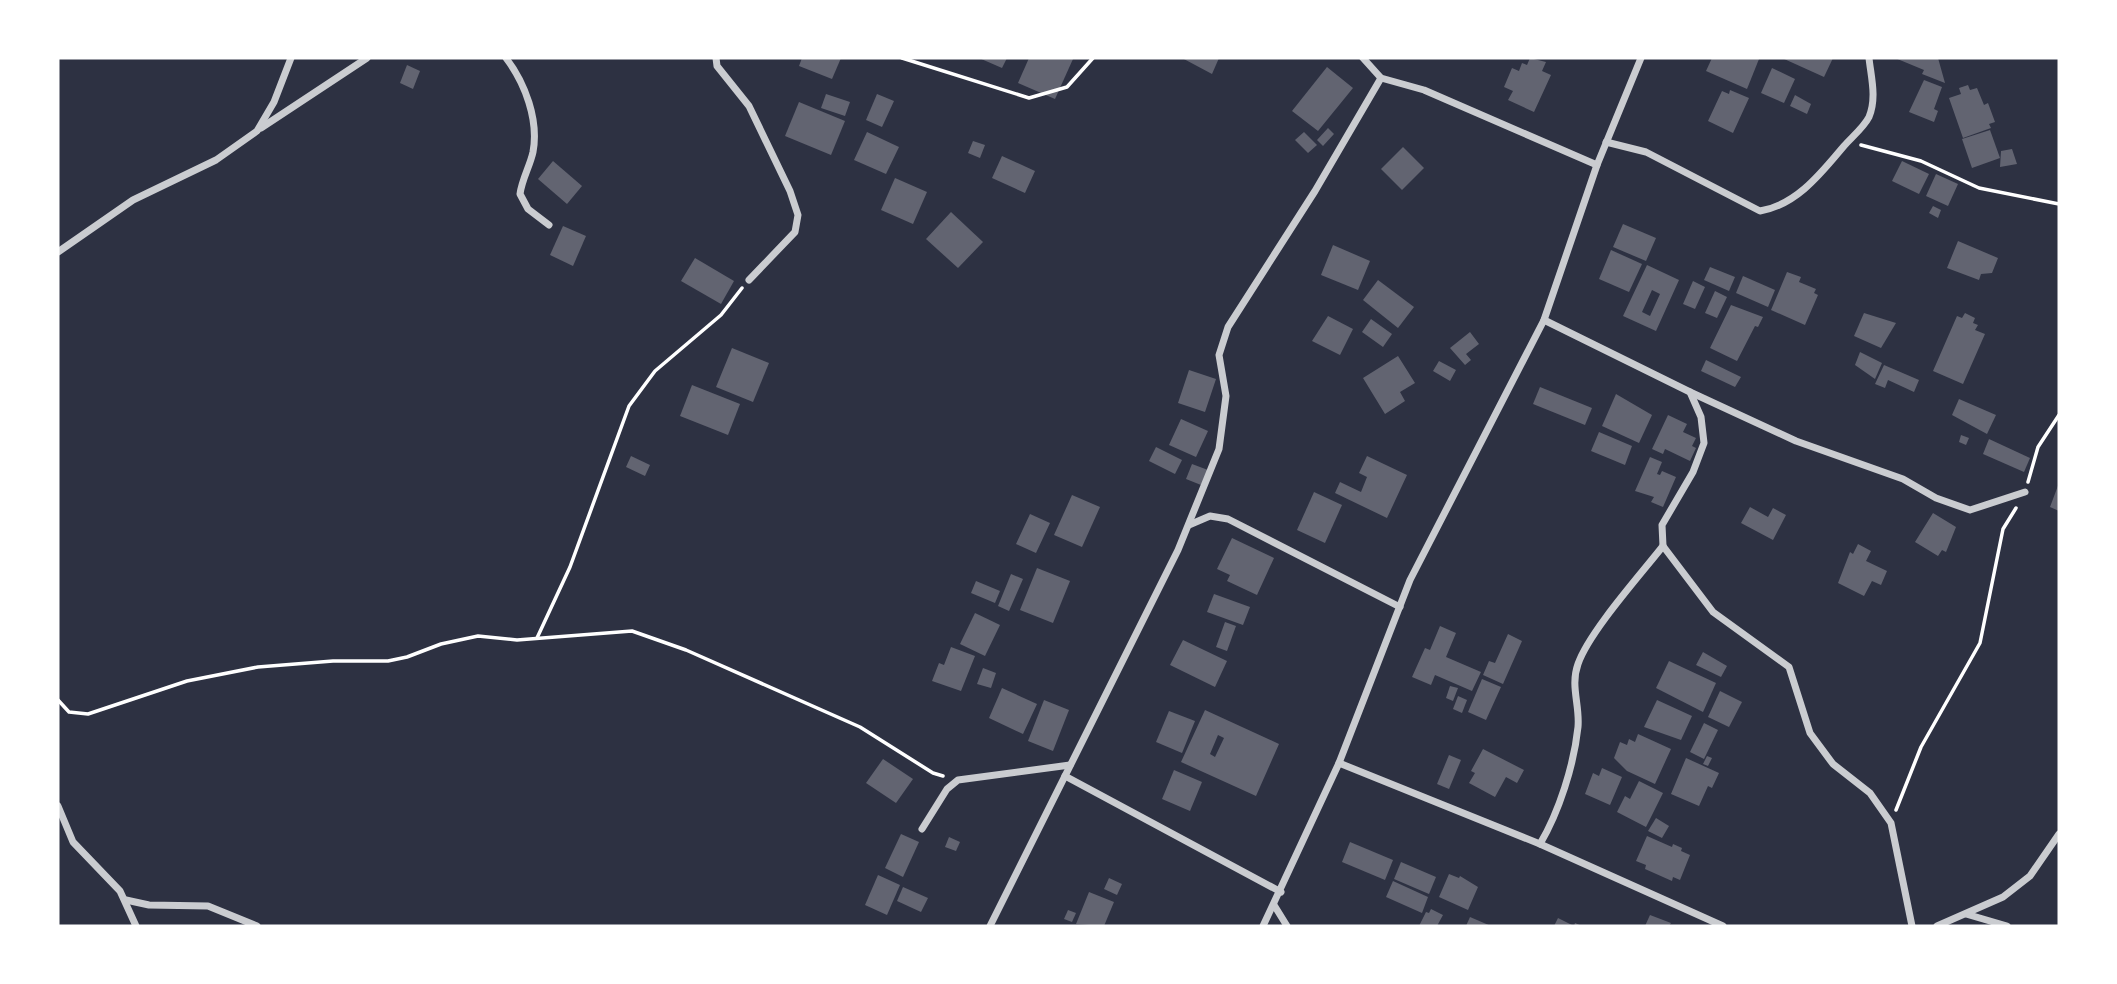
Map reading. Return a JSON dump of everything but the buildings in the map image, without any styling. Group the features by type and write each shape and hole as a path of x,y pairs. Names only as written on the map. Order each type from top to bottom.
{"street":[{"path":"257,131 274,102 290,58"},
{"path":"58,252 133,200 216,160 366,58"},
{"path":"506,58 527,98 535,131 533,155 520,194 528,209 549,225"},
{"path":"716,58 723,75 749,106 790,191 798,215 795,232 749,280"},
{"path":"1363,58 1381,78 1435,94 1597,165"},
{"path":"1262,926 1281,892 1339,763 1410,580 1544,320 1597,165 1641,58"},
{"path":"1606,142 1646,152 1760,211 1773,209 1800,193 1868,118 1874,98 1869,58"},
{"path":"990,926 1188,525 1219,449 1226,396 1219,355 1228,327 1381,78"},
{"path":"1544,320 1689,392 1796,441 1903,479 1936,498 1970,510 2025,492"},
{"path":"1689,392 1701,417 1704,443 1693,472 1662,525 1663,546 1713,612 1789,667 1810,733 1833,764 1870,793 1891,823 1912,926"},
{"path":"1188,525 1210,516 1228,519 1400,607"},
{"path":"1540,844 1551,825 1578,728 1573,691 1578,663 1599,629 1663,546"},
{"path":"1339,763 1540,844 1723,926"},
{"path":"922,830 947,789 958,780 1070,765"},
{"path":"1065,776 1281,892"},
{"path":"58,806 73,842 126,900 136,926"},
{"path":"1937,926 2003,897 2030,876 2059,834"},
{"path":"126,900 149,905 208,906 257,926"},
{"path":"1274,905 1287,926"},
{"path":"1965,914 2007,926"}],"path":[{"path":"902,58 1029,98 1067,87 1093,58"},
{"path":"1849,141 1920,160 1979,188 2059,204"},
{"path":"537,638 570,567 629,406 655,371 721,315 749,280"},
{"path":"1891,823 1921,747 1980,643 2003,529 2025,492 2038,447 2059,415"},
{"path":"58,700 69,712 88,715 187,681 258,667 333,661 388,661 441,644 478,636 537,638 632,631 686,650 817,707 860,727 933,773 958,780"}]}
